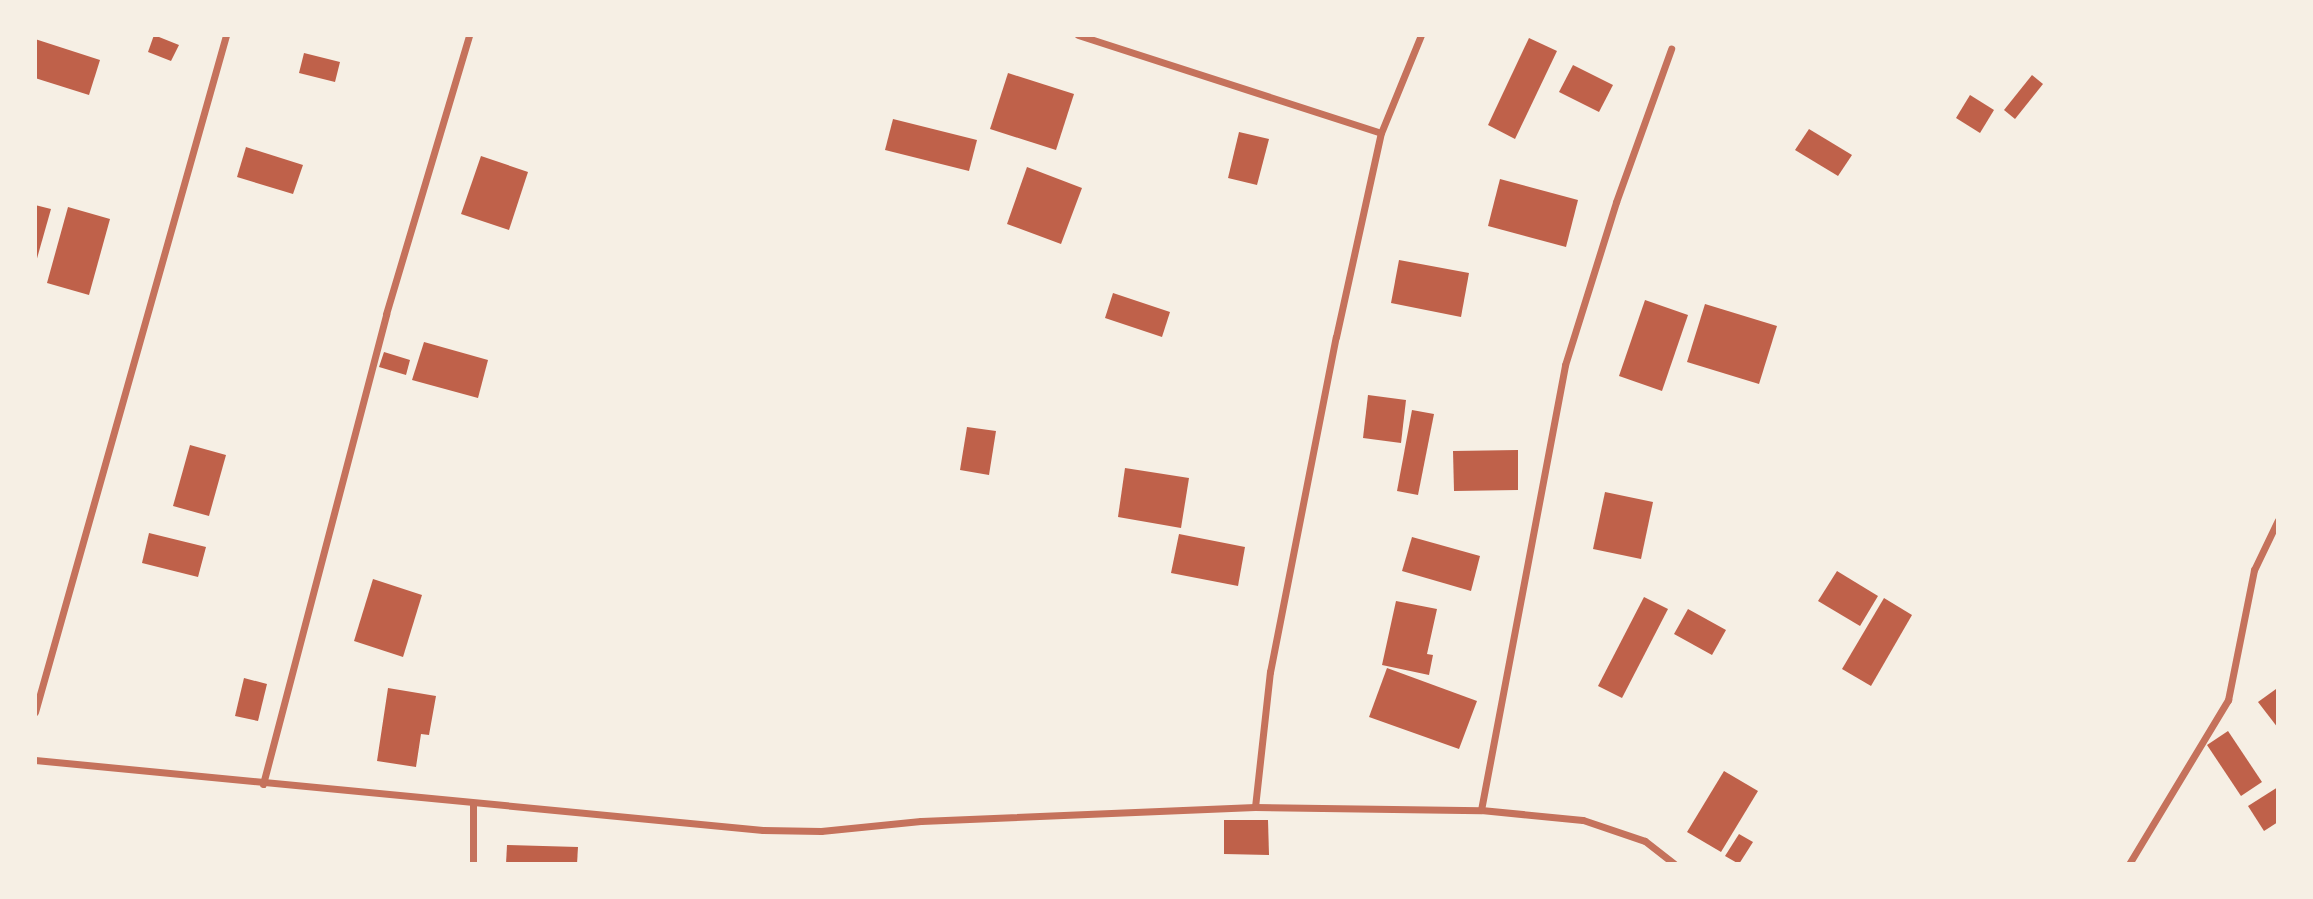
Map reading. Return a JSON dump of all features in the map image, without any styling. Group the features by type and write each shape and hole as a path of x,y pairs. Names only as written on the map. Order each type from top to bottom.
{"street":[{"path":"35,712 226,35"},
{"path":"263,784 386,314 469,35"},
{"path":"1077,35 1381,133"},
{"path":"1255,807 1272,659 1381,133 1421,35"},
{"path":"1481,810 1565,365 1616,202 1671,49"},
{"path":"2129,864 2228,700 2254,570 2278,520"},
{"path":"35,760 473,803 821,831 921,821 1255,807 1481,810 1583,820 1645,841 1674,864"},
{"path":"473,803 473,864"}],"building":[{"path":"154,35 179,45 171,61 148,52"},
{"path":"1529,38 1557,51 1515,139 1488,125"},
{"path":"35,39 100,60 89,95 35,78"},
{"path":"304,53 340,62 335,82 299,73"},
{"path":"1573,65 1613,85 1599,112 1559,92"},
{"path":"1008,73 1074,94 1056,150 990,129"},
{"path":"2032,75 2043,84 2015,119 2004,110"},
{"path":"1970,95 1994,110 1980,133 1956,118"},
{"path":"893,119 977,140 969,171 885,150"},
{"path":"1809,129 1852,155 1838,176 1795,150"},
{"path":"1239,132 1269,139 1257,185 1228,178"},
{"path":"246,147 303,165 293,194 237,177"},
{"path":"481,156 528,172 509,230 461,214"},
{"path":"1027,167 1082,188 1061,244 1007,224"},
{"path":"1500,179 1578,200 1566,247 1488,226"},
{"path":"35,205 51,209 36,262 35,262"},
{"path":"68,207 110,219 89,295 47,283"},
{"path":"1399,260 1469,273 1461,317 1391,303"},
{"path":"1113,293 1170,312 1162,337 1105,318"},
{"path":"1645,300 1688,315 1662,391 1619,376"},
{"path":"1705,304 1777,326 1759,384 1687,362"},
{"path":"424,342 488,360 478,398 412,380"},
{"path":"384,352 410,360 406,375 379,367"},
{"path":"1368,395 1406,400 1401,443 1363,438"},
{"path":"1412,410 1434,414 1418,495 1397,491"},
{"path":"967,427 996,431 989,475 960,470"},
{"path":"190,445 226,455 209,516 173,506"},
{"path":"1518,450 1518,490 1454,491 1453,451"},
{"path":"1125,468 1189,478 1181,528 1118,517"},
{"path":"1605,492 1653,502 1641,559 1593,549"},
{"path":"149,533 206,547 198,577 142,563"},
{"path":"1179,534 1245,547 1238,586 1171,573"},
{"path":"1412,537 1480,556 1471,591 1402,571"},
{"path":"1837,571 1878,596 1860,626 1818,601"},
{"path":"373,579 422,595 403,657 354,641"},
{"path":"1644,597 1668,609 1622,698 1598,686"},
{"path":"1884,598 1912,615 1871,686 1842,669"},
{"path":"1396,601 1437,609 1427,654 1433,655 1429,675 1382,665"},
{"path":"1688,609 1726,630 1712,655 1674,634"},
{"path":"1387,668 1477,701 1459,749 1369,717"},
{"path":"244,678 267,684 258,721 235,716"},
{"path":"388,688 436,696 429,735 421,734 416,767 377,761"},
{"path":"2276,689 2278,692 2278,728 2258,702"},
{"path":"2228,731 2262,782 2241,796 2207,745"},
{"path":"1724,771 1758,791 1721,852 1687,832"},
{"path":"2278,787 2278,822 2264,831 2248,806"},
{"path":"1224,820 1268,820 1269,855 1224,854"},
{"path":"1739,834 1753,842 1739,864 1725,856"},
{"path":"507,845 578,847 577,864 506,864"}]}
